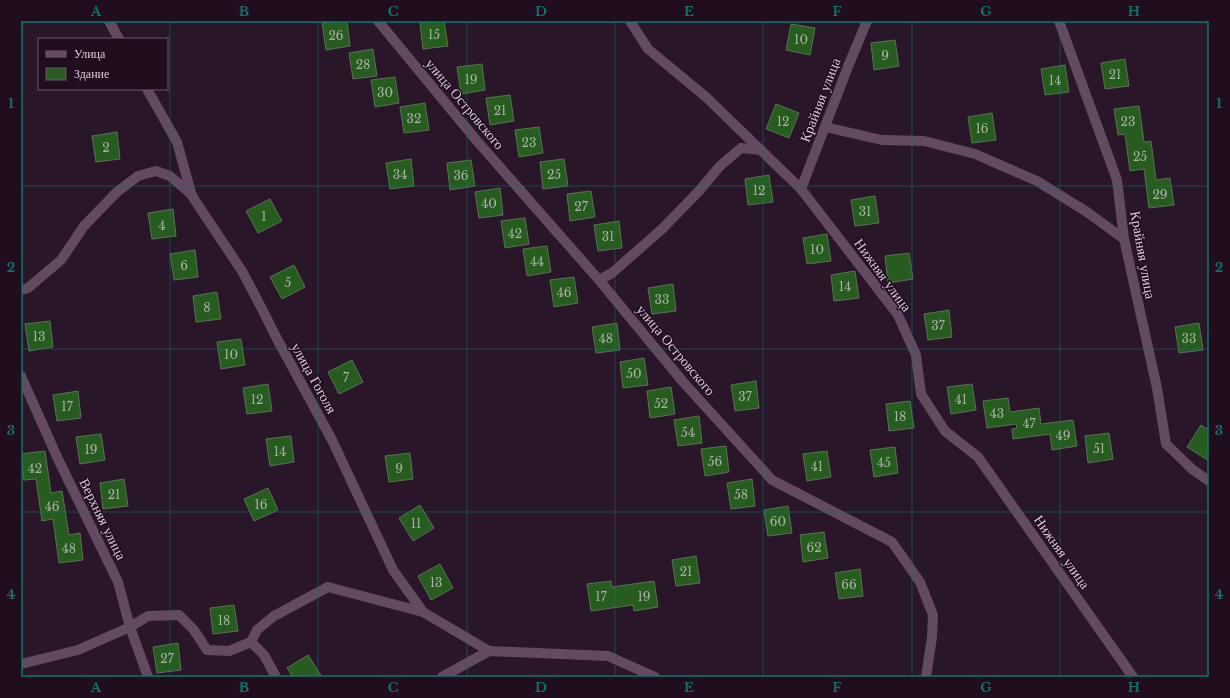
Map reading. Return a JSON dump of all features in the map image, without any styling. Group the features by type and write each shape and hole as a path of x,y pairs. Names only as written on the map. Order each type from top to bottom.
{"street":[{"path":"109,21 118,38"},
{"name":"улица Островского","path":"378,21 477,141 599,280 684,383 772,480 892,542 920,582 933,615 932,637 926,677"},
{"name":"Нижняя улица","path":"630,21 648,49 706,97 801,189 898,315 916,354 921,394 945,430 978,457 1133,677"},
{"name":"Крайняя улица","path":"801,189 848,64 867,21"},
{"name":"Крайняя улица","path":"1059,21 1116,180 1124,239 1157,388 1166,444 1192,469 1209,481"},
{"name":"улица Гоголя","path":"148,90 177,142 192,196 242,271 332,440 393,570 423,612 489,651"},
{"path":"825,127 882,140 924,140 975,154 1037,181 1087,212 1124,239"},
{"path":"599,280 612,273 662,229 699,191 720,166 736,152 742,148 761,150"},
{"path":"21,290 28,288 61,260 84,226 117,192 138,176 156,171 170,176 192,196"},
{"name":"Верхняя улица","path":"21,376 58,459 118,582 130,627 148,677"},
{"path":"21,664 78,650 130,627 148,616 179,615 194,630 207,650 229,651 252,642 257,630 274,616 328,587 423,612"},
{"path":"252,642 264,655 276,677"},
{"path":"442,677 489,651 608,656 655,677"}],"building":[{"path":"347,21 350,46 326,50 322,23"},
{"path":"444,21 448,46 423,49 420,23"},
{"path":"791,24 815,28 810,55 786,50"},
{"path":"895,40 899,66 874,70 871,43"},
{"path":"373,49 377,76 353,79 349,53"},
{"path":"1125,59 1129,86 1105,89 1101,63"},
{"path":"482,64 485,90 461,94 457,67"},
{"path":"1065,65 1069,92 1045,95 1041,69"},
{"path":"395,77 399,103 375,107 371,80"},
{"path":"510,95 514,121 490,125 486,98"},
{"path":"425,103 429,130 404,133 400,107"},
{"path":"776,104 799,113 789,138 766,129"},
{"path":"1139,106 1144,142 1151,141 1156,180 1170,178 1174,205 1149,208 1144,169 1130,171 1125,134 1118,135 1114,109"},
{"path":"992,113 996,140 972,143 968,117"},
{"path":"539,127 543,153 519,157 515,130"},
{"path":"117,132 120,159 96,162 92,136"},
{"path":"411,159 414,186 390,189 386,163"},
{"path":"564,159 568,186 543,189 540,162"},
{"path":"471,160 475,186 450,190 447,163"},
{"path":"769,175 773,202 748,205 745,179"},
{"path":"500,188 503,215 479,218 475,192"},
{"path":"591,191 595,217 570,221 567,194"},
{"path":"875,196 879,223 855,226 851,200"},
{"path":"270,199 282,221 258,233 246,211"},
{"path":"173,209 176,236 152,239 148,213"},
{"path":"525,218 529,244 505,248 501,221"},
{"path":"619,221 622,248 598,251 594,225"},
{"path":"827,234 831,261 807,264 803,238"},
{"path":"547,246 551,272 527,276 523,249"},
{"path":"195,250 198,277 174,280 170,254"},
{"path":"909,253 913,279 888,283 885,256"},
{"path":"294,265 305,287 282,299 270,277"},
{"path":"855,271 859,298 834,301 831,275"},
{"path":"574,277 578,303 554,307 550,280"},
{"path":"673,284 676,311 652,314 648,288"},
{"path":"217,292 221,319 196,322 193,296"},
{"path":"949,310 952,337 928,340 924,314"},
{"path":"50,321 53,347 29,351 25,324"},
{"path":"617,323 620,350 596,353 592,327"},
{"path":"1199,323 1203,350 1179,353 1175,327"},
{"path":"241,339 245,365 221,369 217,342"},
{"path":"644,358 648,385 623,388 620,362"},
{"path":"352,360 363,382 339,394 328,372"},
{"path":"756,381 759,408 735,411 731,385"},
{"path":"268,384 272,411 247,414 243,388"},
{"path":"972,384 976,410 951,414 947,387"},
{"path":"671,387 675,414 650,418 647,391"},
{"path":"78,391 81,418 57,421 53,395"},
{"path":"1008,398 1010,412 1039,408 1041,424 1073,420 1077,446 1052,450 1050,434 1013,439 1012,429 1017,428 1016,424 987,428 983,401"},
{"path":"910,401 914,428 889,431 886,404"},
{"path":"699,416 702,443 678,446 674,420"},
{"path":"1201,425 1209,430 1209,461 1187,447"},
{"path":"1109,433 1113,459 1088,463 1085,436"},
{"path":"101,434 105,460 80,464 76,437"},
{"path":"291,436 294,462 270,466 266,439"},
{"path":"726,446 729,472 705,476 701,449"},
{"path":"895,447 898,473 874,477 870,450"},
{"path":"45,451 51,493 62,491 69,535 80,533 83,560 59,563 53,519 42,521 36,479 24,480 21,454"},
{"path":"827,451 831,477 807,481 803,454"},
{"path":"410,453 413,479 389,482 385,456"},
{"path":"124,479 128,506 103,509 100,483"},
{"path":"752,479 755,506 731,509 727,483"},
{"path":"268,488 278,510 254,521 244,499"},
{"path":"420,505 434,528 413,541 399,518"},
{"path":"788,506 792,533 768,536 764,510"},
{"path":"824,532 828,558 803,562 800,535"},
{"path":"696,556 700,583 676,586 672,560"},
{"path":"440,564 453,588 431,600 418,576"},
{"path":"860,569 863,596 839,599 835,573"},
{"path":"611,581 612,587 654,581 658,607 634,611 633,605 591,611 587,584"},
{"path":"234,605 238,631 213,634 210,608"},
{"path":"178,643 181,670 157,673 153,647"},
{"path":"308,655 322,677 293,677 287,668"}]}
